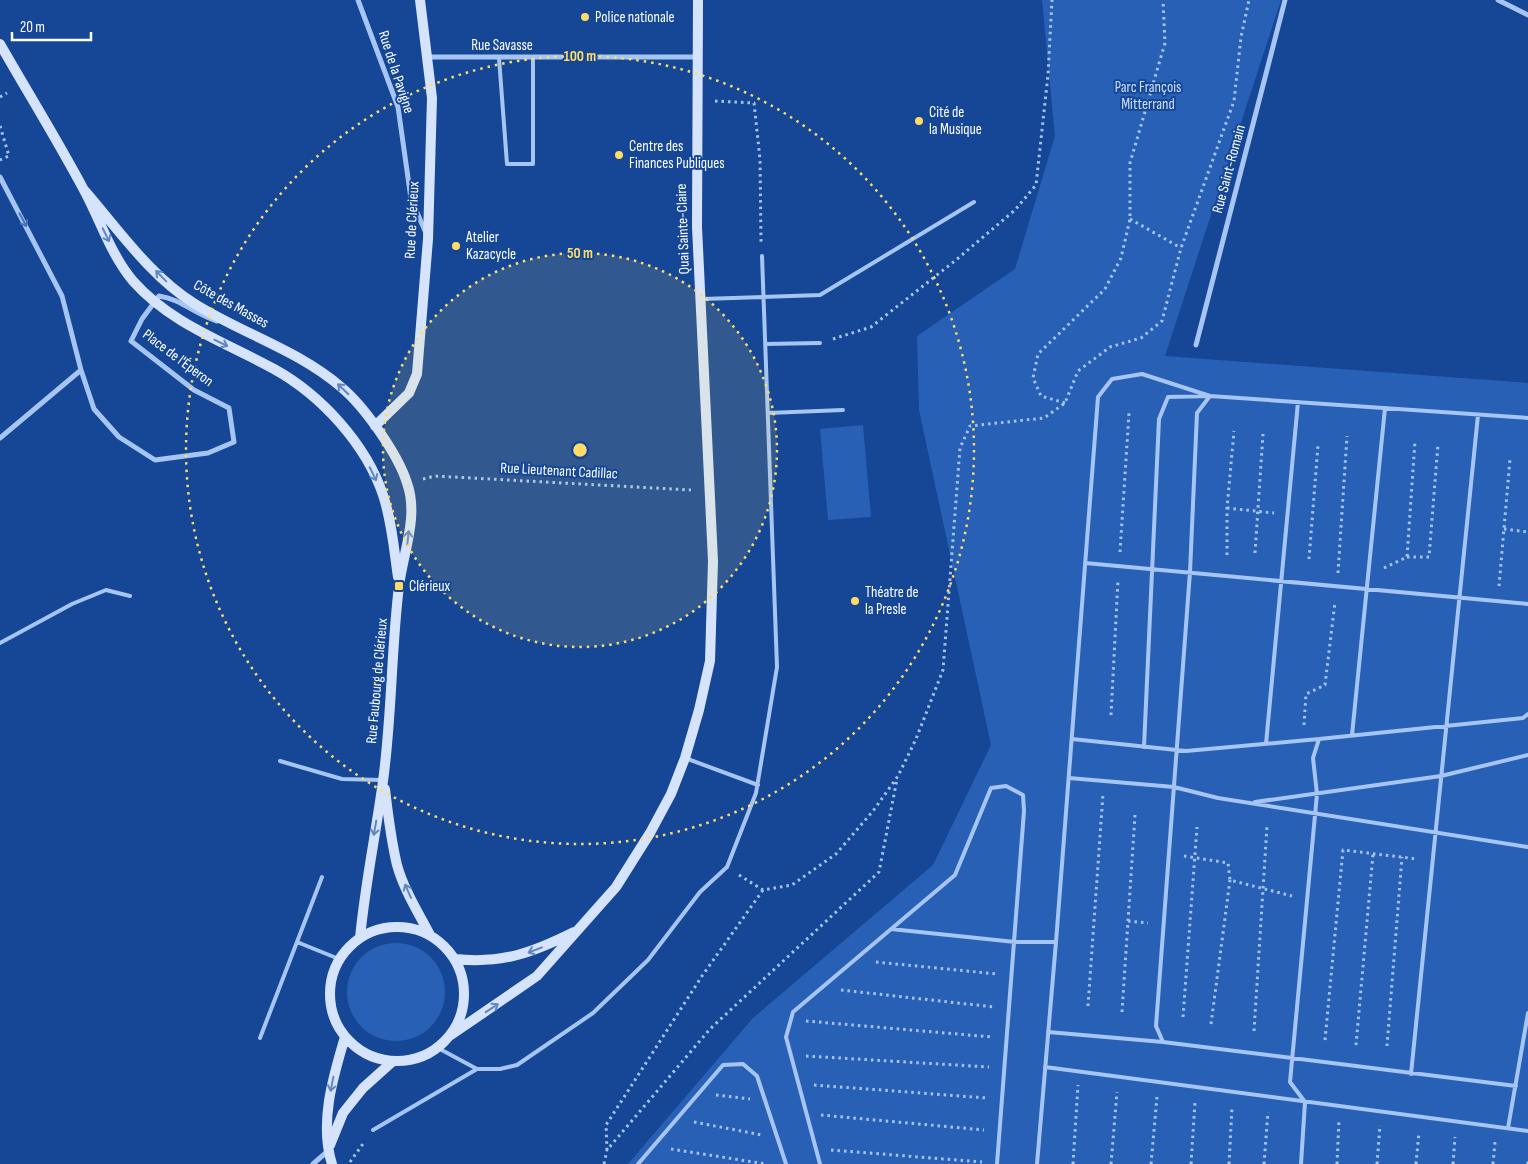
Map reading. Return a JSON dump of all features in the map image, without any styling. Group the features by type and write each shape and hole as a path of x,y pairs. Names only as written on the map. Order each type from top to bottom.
{"main road":[{"name":"Rue de Clérieux","path":"375,426 409,393 416,374 428,239 432,98 420,0"},
{"name":"Quai Sainte-Claire","path":"451,1036 537,976 616,887 671,794 686,758 710,661 713,561 700,299 696,146 698,0"},
{"name":"Côte des Masses","path":"0,44 85,191 120,265 135,283 191,328 274,369 302,387 347,432"},
{"name":"Côte des Masses","path":"85,191 165,281 195,304 311,364 343,388 375,426"},
{"name":"Rue Faubourg de Clérieux","path":"360,938 373,838 383,780 399,586 409,534 411,499 407,483 391,451 375,426"},
{"name":"Rue Faubourg de Clérieux","path":"347,432 367,461 383,493 390,519 399,586"},
{"name":"Rue Faubourg de Clérieux","path":"383,780 390,835 398,867 408,894 430,935"},
{"path":"394,926 413,928 430,935 440,941 455,959 463,978 465,998 461,1018 451,1036 424,1057 392,1062 374,1058 358,1049 345,1037 334,1018 330,996 332,975 339,959 360,938 376,930 394,926"},
{"path":"455,959 485,962 530,952 579,929"},
{"path":"332,1164 328,1151 328,1106 345,1037"},
{"path":"328,1151 343,1113 363,1088 392,1062"}],"street":[{"name":"Rue de la Pavigne","path":"358,0 398,107 410,198 428,239"},
{"name":"Rue Saint-Romain","path":"1196,345 1285,0"},
{"path":"1498,0 1528,15"},
{"name":"Rue Savasse","path":"427,57 697,57"},
{"path":"0,177 62,296 81,370 0,438"},
{"path":"154,300 159,296 172,298 206,317 241,328"},
{"name":"Place de l'Éperon","path":"81,370 94,409 119,437 155,460 208,453 234,442 229,408 194,390 131,341 154,300"},
{"path":"313,1164 328,1151"}],"lane":[{"path":"499,58 507,164 533,164 533,57"},
{"path":"700,299 820,295 974,202"},
{"path":"438,1048 476,1069 494,1069 517,1065 593,1013 648,960 700,892 726,867 756,793 778,668 762,256"},
{"path":"765,344 820,343"},
{"path":"1037,1164 1098,397 1112,379 1142,374 1210,396"},
{"path":"1163,1042 1156,1026 1190,572 1197,414 1210,396"},
{"path":"1144,747 1159,418 1168,397 1210,396 1528,418"},
{"path":"1266,744 1298,402"},
{"path":"1352,735 1385,408"},
{"path":"768,413 843,410"},
{"path":"1411,1074 1478,414"},
{"path":"1085,563 1528,604"},
{"path":"0,643 72,604 106,590 130,596"},
{"path":"1072,739 1177,750 1266,744 1446,726 1523,718 1528,714"},
{"path":"1300,1164 1305,1102 1290,1082 1317,794 1314,758 1319,738"},
{"path":"1250,803 1441,776 1528,755"},
{"path":"686,758 758,785"},
{"path":"280,761 342,779 383,780"},
{"path":"1069,778 1174,787 1250,803 1528,847"},
{"path":"820,1164 786,1037 793,1012 955,875 992,788 1006,786 1023,795 1015,942 997,1164"},
{"path":"260,1038 322,876"},
{"path":"891,929 1015,942 1056,942"},
{"path":"297,942 339,959"},
{"path":"1508,1128 1528,1013"},
{"path":"1048,1032 1163,1042 1516,1086"},
{"path":"638,1164 723,1065 744,1064 757,1076 786,1164"},
{"path":"1045,1067 1528,1131"},
{"path":"373,1130 476,1069"}],"path":[{"path":"1065,403 1041,396 1033,378 1038,354 1105,289 1121,258 1130,219 1130,163 1165,43 1163,0"},
{"path":"607,1150 710,1029 879,872 898,776 943,670 960,448 970,426 1044,418 1065,403 1078,372 1110,347 1141,338 1162,321 1181,248 1234,101 1241,37 1250,0"},
{"path":"726,102 754,103 760,159 762,256"},
{"path":"0,126 9,156 0,160"},
{"path":"1130,219 1181,248"},
{"path":"1111,715 1129,412"},
{"path":"1227,555 1227,508 1234,431"},
{"path":"1256,553 1263,434"},
{"path":"1407,558 1415,441"},
{"path":"1368,576 1407,558 1430,557 1438,444"},
{"path":"1309,559 1318,445"},
{"path":"1498,601 1510,459"},
{"name":"Rue Lieutenant Cadillac","path":"407,483 435,476 710,491"},
{"path":"1227,508 1287,514"},
{"path":"1504,529 1528,532"},
{"path":"726,867 763,890 792,885 836,854 873,811 898,776"},
{"path":"1088,1006 1104,781"},
{"path":"1122,1012 1135,815"},
{"path":"1254,1031 1267,826"},
{"path":"1183,1017 1197,827"},
{"path":"1326,1040 1343,850 1433,860"},
{"path":"1169,854 1228,863 1230,880 1211,1024"},
{"path":"1356,1045 1373,854"},
{"path":"1387,1046 1402,858"},
{"path":"1230,880 1307,901"},
{"path":"604,1164 607,1150 606,1125 702,976 763,890"},
{"path":"1128,921 1164,924"},
{"path":"855,960 1012,975"},
{"path":"822,988 1010,1008"},
{"path":"791,1020 1007,1039"},
{"path":"791,1054 1005,1068"},
{"path":"1073,1164 1079,1072"},
{"path":"1111,1164 1118,1077"},
{"path":"1151,1164 1158,1082"},
{"path":"799,1083 1002,1100"},
{"path":"1191,1164 1196,1087"},
{"path":"1229,1164 1233,1092"},
{"path":"699,1094 765,1102"},
{"path":"1264,1164 1269,1097"},
{"path":"1337,1164 1340,1106"},
{"path":"1377,1164 1381,1112"},
{"path":"807,1114 1000,1131"},
{"path":"1416,1164 1420,1116"},
{"path":"677,1119 777,1138"},
{"path":"1453,1164 1456,1122"},
{"path":"1493,1164 1496,1127"},
{"path":"348,1164 373,1130"},
{"path":"654,1146 766,1164"},
{"path":"816,1148 997,1164"},
{"path":"1528,1158 1528,1164"}],"green space":[{"name":"Parc François Mitterrand","path":"1042,0 1281,0 1165,356 1528,383 1528,1164 628,1164 753,1018 933,865 991,745 919,410 917,336 1015,269 1055,136"},
{"path":"863,425 871,517 828,520 820,429"},
{"path":"396,943 415,947 431,957 441,973 445,992 441,1011 431,1027 415,1037 396,1041 377,1037 361,1027 351,1011 347,992 351,973 361,957 377,947"}],"place":[{"name":"Police nationale","path":"585,17"},
{"name":"Cité de la Musique","path":"919,121"},
{"name":"Centre des Finances Publiques","path":"619,155"},
{"name":"Atelier Kazacycle","path":"456,246"},
{"name":"Clérieux","path":"399,586"},
{"name":"Théatre de la Presle","path":"855,601"}]}
